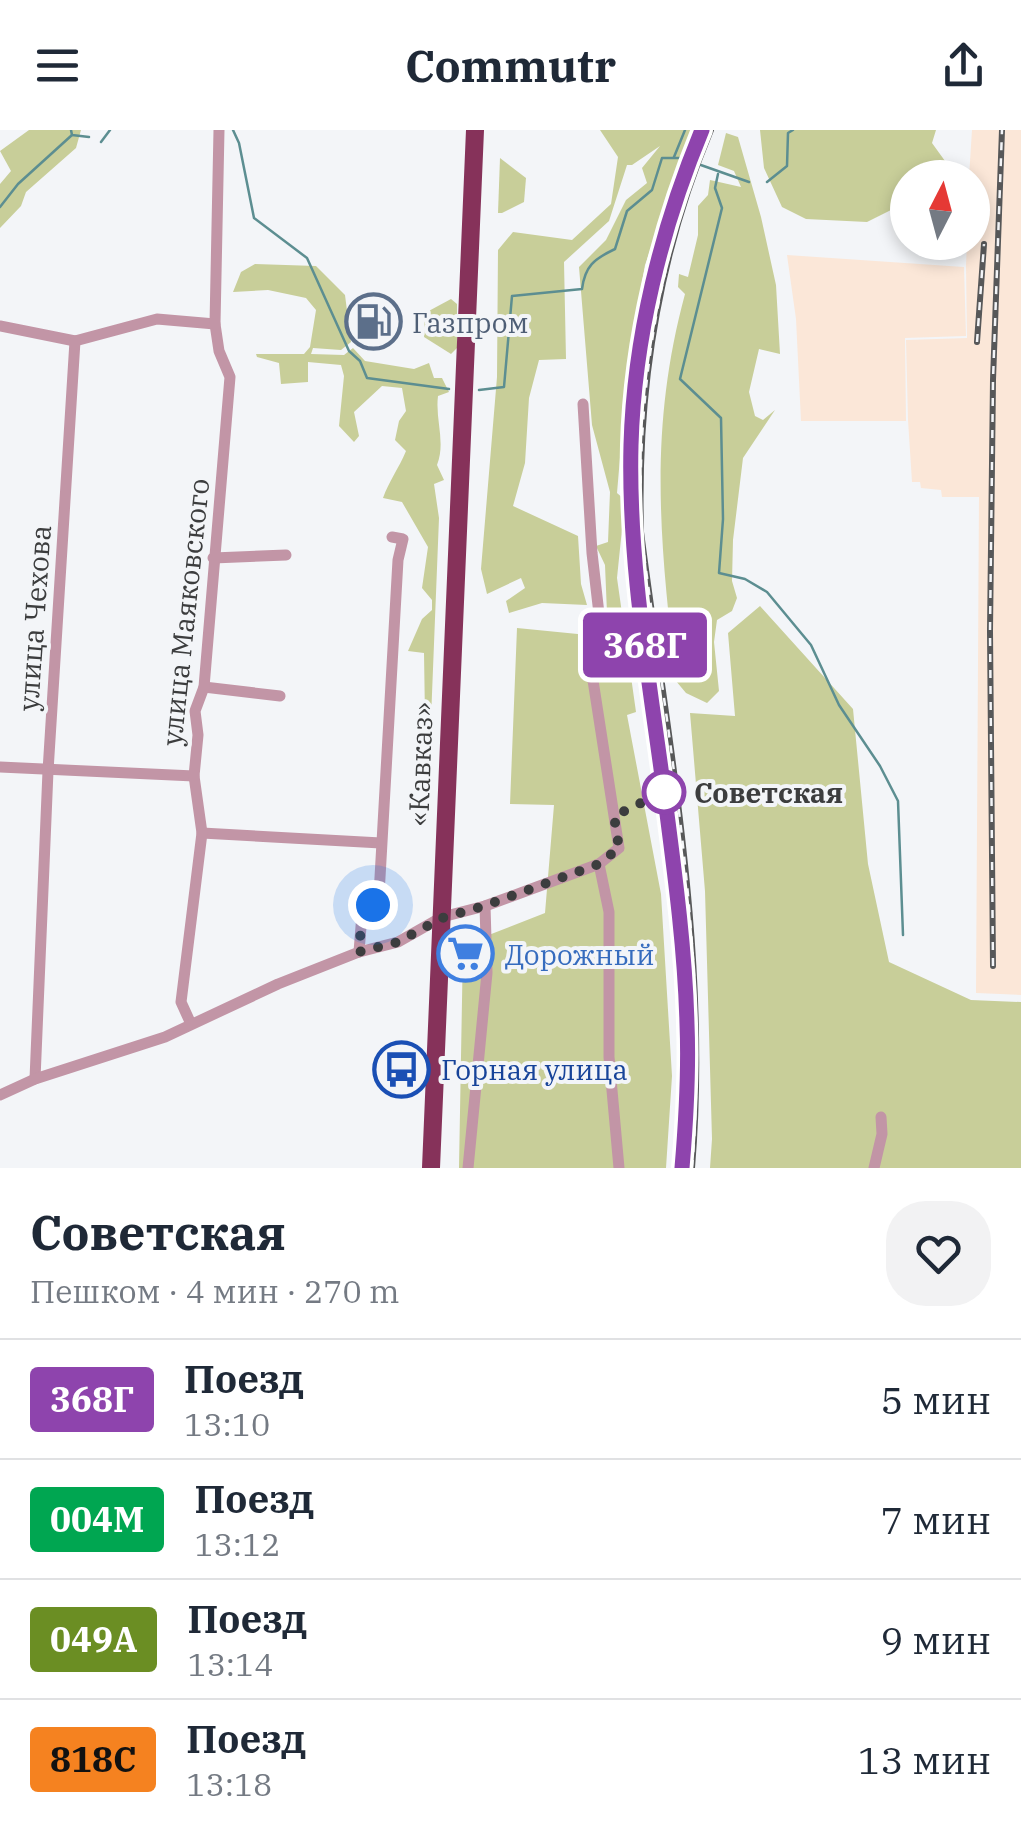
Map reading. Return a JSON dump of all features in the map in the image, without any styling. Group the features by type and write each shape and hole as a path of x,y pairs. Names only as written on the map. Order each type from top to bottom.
{"highway":[{"name":"«Кавказ»","path":"431,1168 475,130"}],"street":[{"name":"улица Маяковского","path":"191,1024 181,1002 202,833 194,776 198,735 195,711 204,688 230,377 219,351 215,324 220,130"},
{"path":"0,326 75,341 157,319 215,324"},
{"name":"улица Чехова","path":"35,1079 48,771 75,341"},
{"path":"0,1094 165,1037 359,952 398,942 442,918 599,864 619,848 592,674 602,640 582,404"},
{"path":"359,952 362,914 379,896 398,560 403,539 392,537"},
{"path":"213,558 286,556"},
{"path":"204,688 280,696"},
{"path":"0,767 194,776"},
{"path":"202,833 380,843"},
{"path":"599,864 610,912 610,1057 619,1168"},
{"path":"468,1168 486,989 484,906"},
{"path":"874,1168 882,1117"}],"shaded area":[{"path":"972,130 1021,130 1021,995 976,993 979,497 942,497 941,490 921,488 920,482 912,482 908,420 906,340 967,338 966,260 990,260 990,160 970,160"},
{"path":"787,255 964,267 966,336 905,338 906,421 801,421 796,319"}],"green space":[{"path":"29,130 81,130 76,148 26,192 21,206 0,228 0,184 11,171 0,151"},
{"path":"600,130 693,130 645,265 628,363 617,493 625,500 617,578 636,712 627,715 661,894 672,1076 666,1168 459,1168 463,945 545,913 554,805 510,804 517,628 608,637 605,565 596,546 608,542 610,492 592,425 579,267 606,240 626,200 647,183 642,168 660,146 627,165 609,221 564,262 566,359 539,360 529,398 525,463 513,506 578,536 581,584 587,605 542,603 509,613 506,601 525,588 521,578 487,594 481,569 497,377 498,250 513,232 572,240 611,204 618,157"},
{"path":"760,130 936,130 932,143 944,160 890,160 890,210 867,222 806,219 782,207 764,168"},
{"path":"726,133 738,137 761,217 776,285 780,354 759,349 749,392 755,416 763,420 775,410 743,458 733,540 732,581 737,598 732,611 717,620 714,642 719,691 707,703 686,693 676,681 662,534 662,440 673,344 685,294 678,287 679,274 688,277 698,235 698,206 708,195 710,180 741,187 734,171 718,165"},
{"path":"500,158 526,178 524,202 498,213"},
{"path":"255,264 316,266 345,295 351,342 341,350 313,348 311,354 344,355 353,348 365,361 414,369 429,363 434,378 442,378 449,392 438,396 437,405 441,448 437,465 444,480 434,484 439,518 431,719 425,718 424,653 408,651 422,619 432,610 432,600 422,588 428,547 402,502 383,498 406,451 395,440 406,411 402,388 382,386 354,412 359,436 354,442 339,426 344,376 341,365 308,362 308,382 281,384 279,363 256,354 304,354 310,347 316,310 306,298 268,290 233,292 241,272"},
{"path":"451,299 457,304 457,348 451,354 424,337 425,313"},
{"path":"760,606 853,709 868,864 889,962 971,1000 1021,1002 1021,1168 710,1168 705,891 690,713 735,716 728,633"}],"waterway":[{"path":"71,130 72,135 89,137"},
{"path":"101,142 110,130"},
{"path":"233,130 254,218 307,258 349,351 360,361 367,378 449,389"},
{"path":"674,157 685,130"},
{"path":"767,182 787,166 788,133 793,130"},
{"path":"0,207 18,184 72,135"},
{"path":"479,390 504,387 512,296 582,289 592,264 615,249 627,211 652,190 662,158 681,158 749,182"},
{"path":"718,174 715,188 722,208 680,379 721,418 723,519 719,573 745,579 767,592 811,645 839,705 898,801 903,935"}],"railway":[{"path":"692,1168 696,1088 691,929 674,770 641,532 641,480 654,327 677,228 711,130"},
{"path":"993,966 990,631 993,380 1002,130"},
{"path":"977,342 983,260"}],"train":[{"name":"368Г","path":"682,1168 688,1026 674,873 639,603 632,524 631,444 641,344 660,252 702,130"}],"place":[{"name":"Газпром","path":"373,322"},
{"name":"Советская","path":"664,792"},
{"name":"Дорожный","path":"466,954"},
{"name":"Горная улица","path":"402,1069"}],"route":[{"path":"373,905 362,914 359,952 398,942 442,918 599,864 619,848 614,816 664,792"}]}
